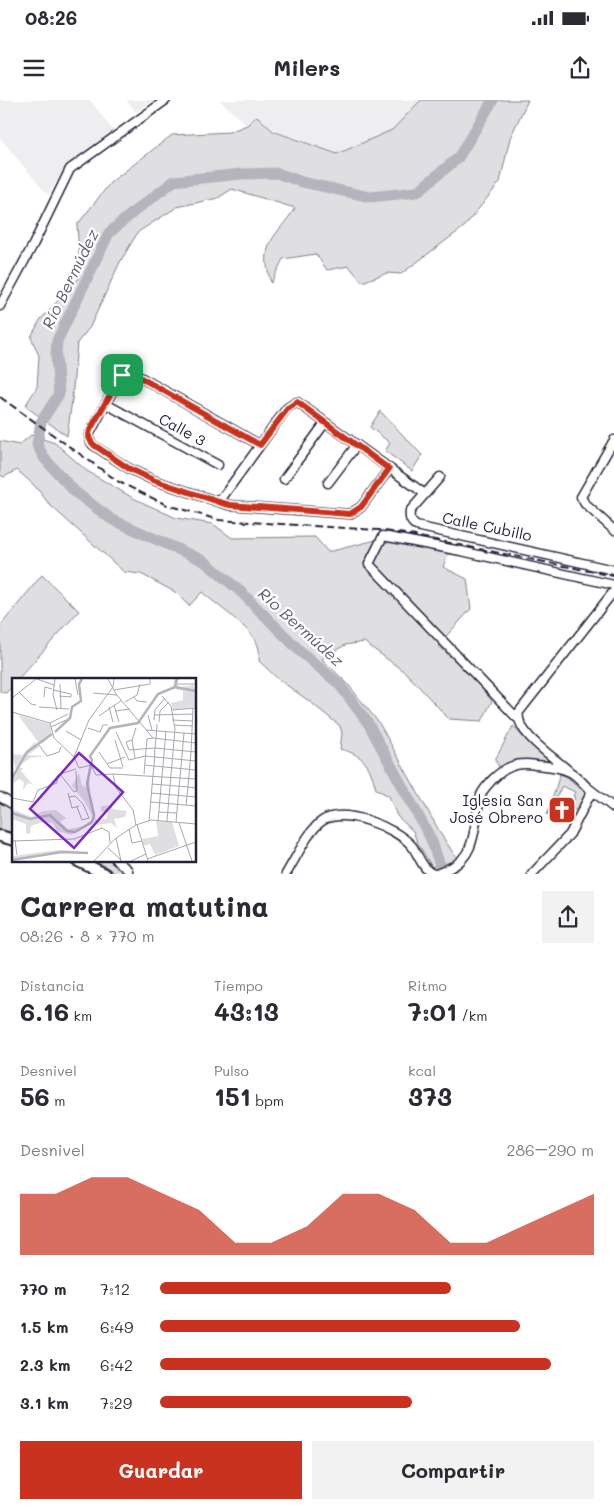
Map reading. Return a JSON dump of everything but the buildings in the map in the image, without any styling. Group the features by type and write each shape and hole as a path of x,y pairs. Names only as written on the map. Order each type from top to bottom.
{"main road":[{"path":"80,862 104,874"}],"street":[{"path":"0,306 70,169 166,100"},
{"path":"260,445 132,373 127,373 119,379 88,435 94,445 128,468 153,480 230,505 350,514 361,507 389,469"},
{"path":"219,502 292,403 297,402 425,494"},
{"name":"Calle 3","path":"106,404 218,466"},
{"path":"284,479 325,423"},
{"path":"614,440 581,497 585,504 614,530"},
{"path":"328,484 356,446"},
{"name":"Calle Cubillo","path":"440,477 410,511 409,517 416,526 614,570"},
{"path":"614,585 461,551 382,536 369,564 517,718 526,733 535,742 614,808"},
{"path":"517,718 521,708 614,591"},
{"path":"286,874 316,827 330,817 340,816 369,821 397,833 410,844 426,869 431,873 437,874 458,864 469,850 474,836 483,790 502,770 512,766 528,764 569,771"},
{"path":"532,874 570,834 592,791"},
{"path":"0,798 12,804"},
{"path":"119,862 126,867 128,874"}],"shaded area":[{"path":"0,100 90,100 115,133 68,164 48,195 0,138"},
{"path":"126,100 154,100 136,112"},
{"path":"219,100 421,100 392,130 337,154 273,130 257,116 247,125"},
{"path":"421,100 528,100 510,138 500,182 464,227 401,274 387,273 362,282 349,266 327,270 316,254 283,259 271,283 267,258 268,249 271,241 295,208 232,189 218,198 177,207 138,232 120,262 90,327 77,343 67,436 25,406 37,387 39,356 31,337 40,320 79,278 77,225 111,182 172,135 229,132 247,125 257,116 273,131 337,154 392,130"},
{"path":"380,411 422,455 412,471 385,451 390,443 370,427"},
{"path":"31,435 55,443 87,471 133,498 176,518 213,524 232,538 315,537 328,552 376,540 396,540 449,550 443,567 467,579 471,609 438,645 475,680 492,701 482,721 449,719 406,673 364,642 345,645 322,659 347,683 379,723 442,836 458,860 432,867 417,842 413,831 397,816 389,796 376,789 369,768 361,758 340,749 342,733 340,726 278,679 259,661 259,649 255,640 233,617 202,592 189,606 175,592 141,574 124,572 50,505 35,486 17,470 4,477 0,475 0,441 19,445"},
{"path":"42,575 79,611 19,678 12,678 12,686 6,693 0,692 0,626"},
{"path":"513,726 527,741 558,767 548,765 501,770 495,760"},
{"path":"560,774 567,777 587,794 578,812 570,807 575,797 573,796 575,792 562,786 547,815"},
{"path":"0,802 12,809 12,832 0,829"},
{"path":"99,862 113,862 125,870 123,874 116,874"}],"waterway":[{"name":"Río Bermúdez","path":"443,874 431,839 368,723 339,684 301,652 240,591 204,561 111,519 75,492 45,459 37,445 41,422 59,394 56,356 57,341 109,233 174,181 241,174 277,173 302,182 370,197 417,192 458,158 493,100"}],"railway":[{"path":"0,397 119,482 167,505 219,520 379,530 405,534 614,576"}],"place":[{"name":"Iglesia San José Obrero","path":"562,810"}],"route":[{"path":"132,373 260,445 292,403 297,402 389,469 361,507 350,514 230,505 172,488 128,468 90,441 88,435 90,430 122,375 132,373"}]}
